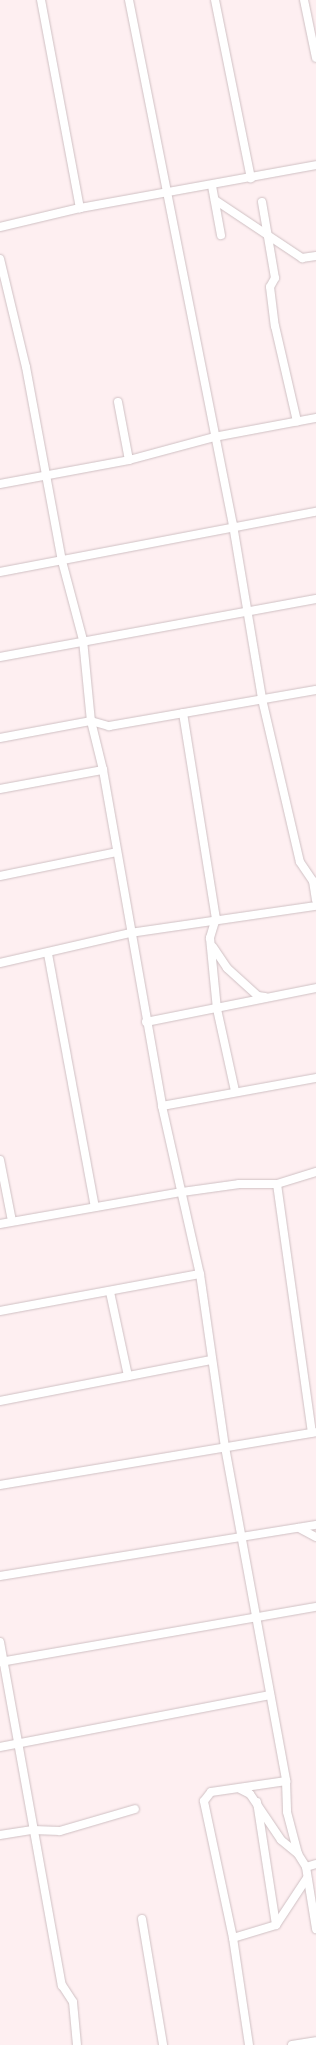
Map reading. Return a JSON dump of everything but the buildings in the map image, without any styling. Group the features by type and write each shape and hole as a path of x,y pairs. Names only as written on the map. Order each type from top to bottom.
{"street":[{"path":"41,0 80,208"},
{"path":"129,0 214,437 233,525 262,699 300,862 312,881 316,900"},
{"path":"216,0 251,178"},
{"path":"304,0 316,58"},
{"path":"0,227 80,208 167,191 212,186 316,165"},
{"path":"212,186 221,235"},
{"path":"215,200 302,258 316,256"},
{"path":"262,202 275,278 270,287 276,326 297,421"},
{"path":"0,259 26,367 62,560 83,640 91,721 103,770 146,1022 162,1106 200,1274 211,1360 225,1447 242,1535 254,1617 286,1781 287,1812 298,1854 306,1867 316,1929"},
{"path":"118,402 129,460"},
{"path":"0,484 46,477 129,460 214,437 316,418"},
{"path":"0,572 233,525 316,512"},
{"path":"0,657 83,640 316,599"},
{"path":"0,738 91,721 109,726 316,690"},
{"path":"183,713 216,918 212,944 217,1009 235,1091"},
{"path":"0,789 103,770"},
{"path":"0,876 117,852"},
{"path":"0,964 48,954 130,933 216,918 316,906"},
{"path":"212,944 227,968 258,996 268,997"},
{"path":"48,954 96,1208"},
{"path":"146,1022 316,988"},
{"path":"162,1106 235,1091 316,1078"},
{"path":"0,1160 12,1221"},
{"path":"0,1224 182,1192 239,1184 277,1184 316,1172"},
{"path":"0,1485 314,1432 277,1184"},
{"path":"0,1311 110,1292 200,1274"},
{"path":"110,1292 128,1376"},
{"path":"0,1401 211,1360"},
{"path":"0,1576 242,1535 316,1525"},
{"path":"299,1528 316,1536"},
{"path":"2,1662 316,1607"},
{"path":"0,1642 2,1662 62,1985 73,2002 76,2045"},
{"path":"0,1746 270,1695"},
{"path":"249,2045 233,1938 204,1801 211,1792 240,1789 286,1781"},
{"path":"240,1789 257,1802 281,1840 298,1854"},
{"path":"257,1802 276,1925"},
{"path":"0,1835 33,1830 60,1831 135,1809"},
{"path":"306,1867 316,1864"},
{"path":"233,1938 276,1925 307,1878"},
{"path":"142,1920 163,2045"},
{"path":"292,2045 316,2041"}]}
